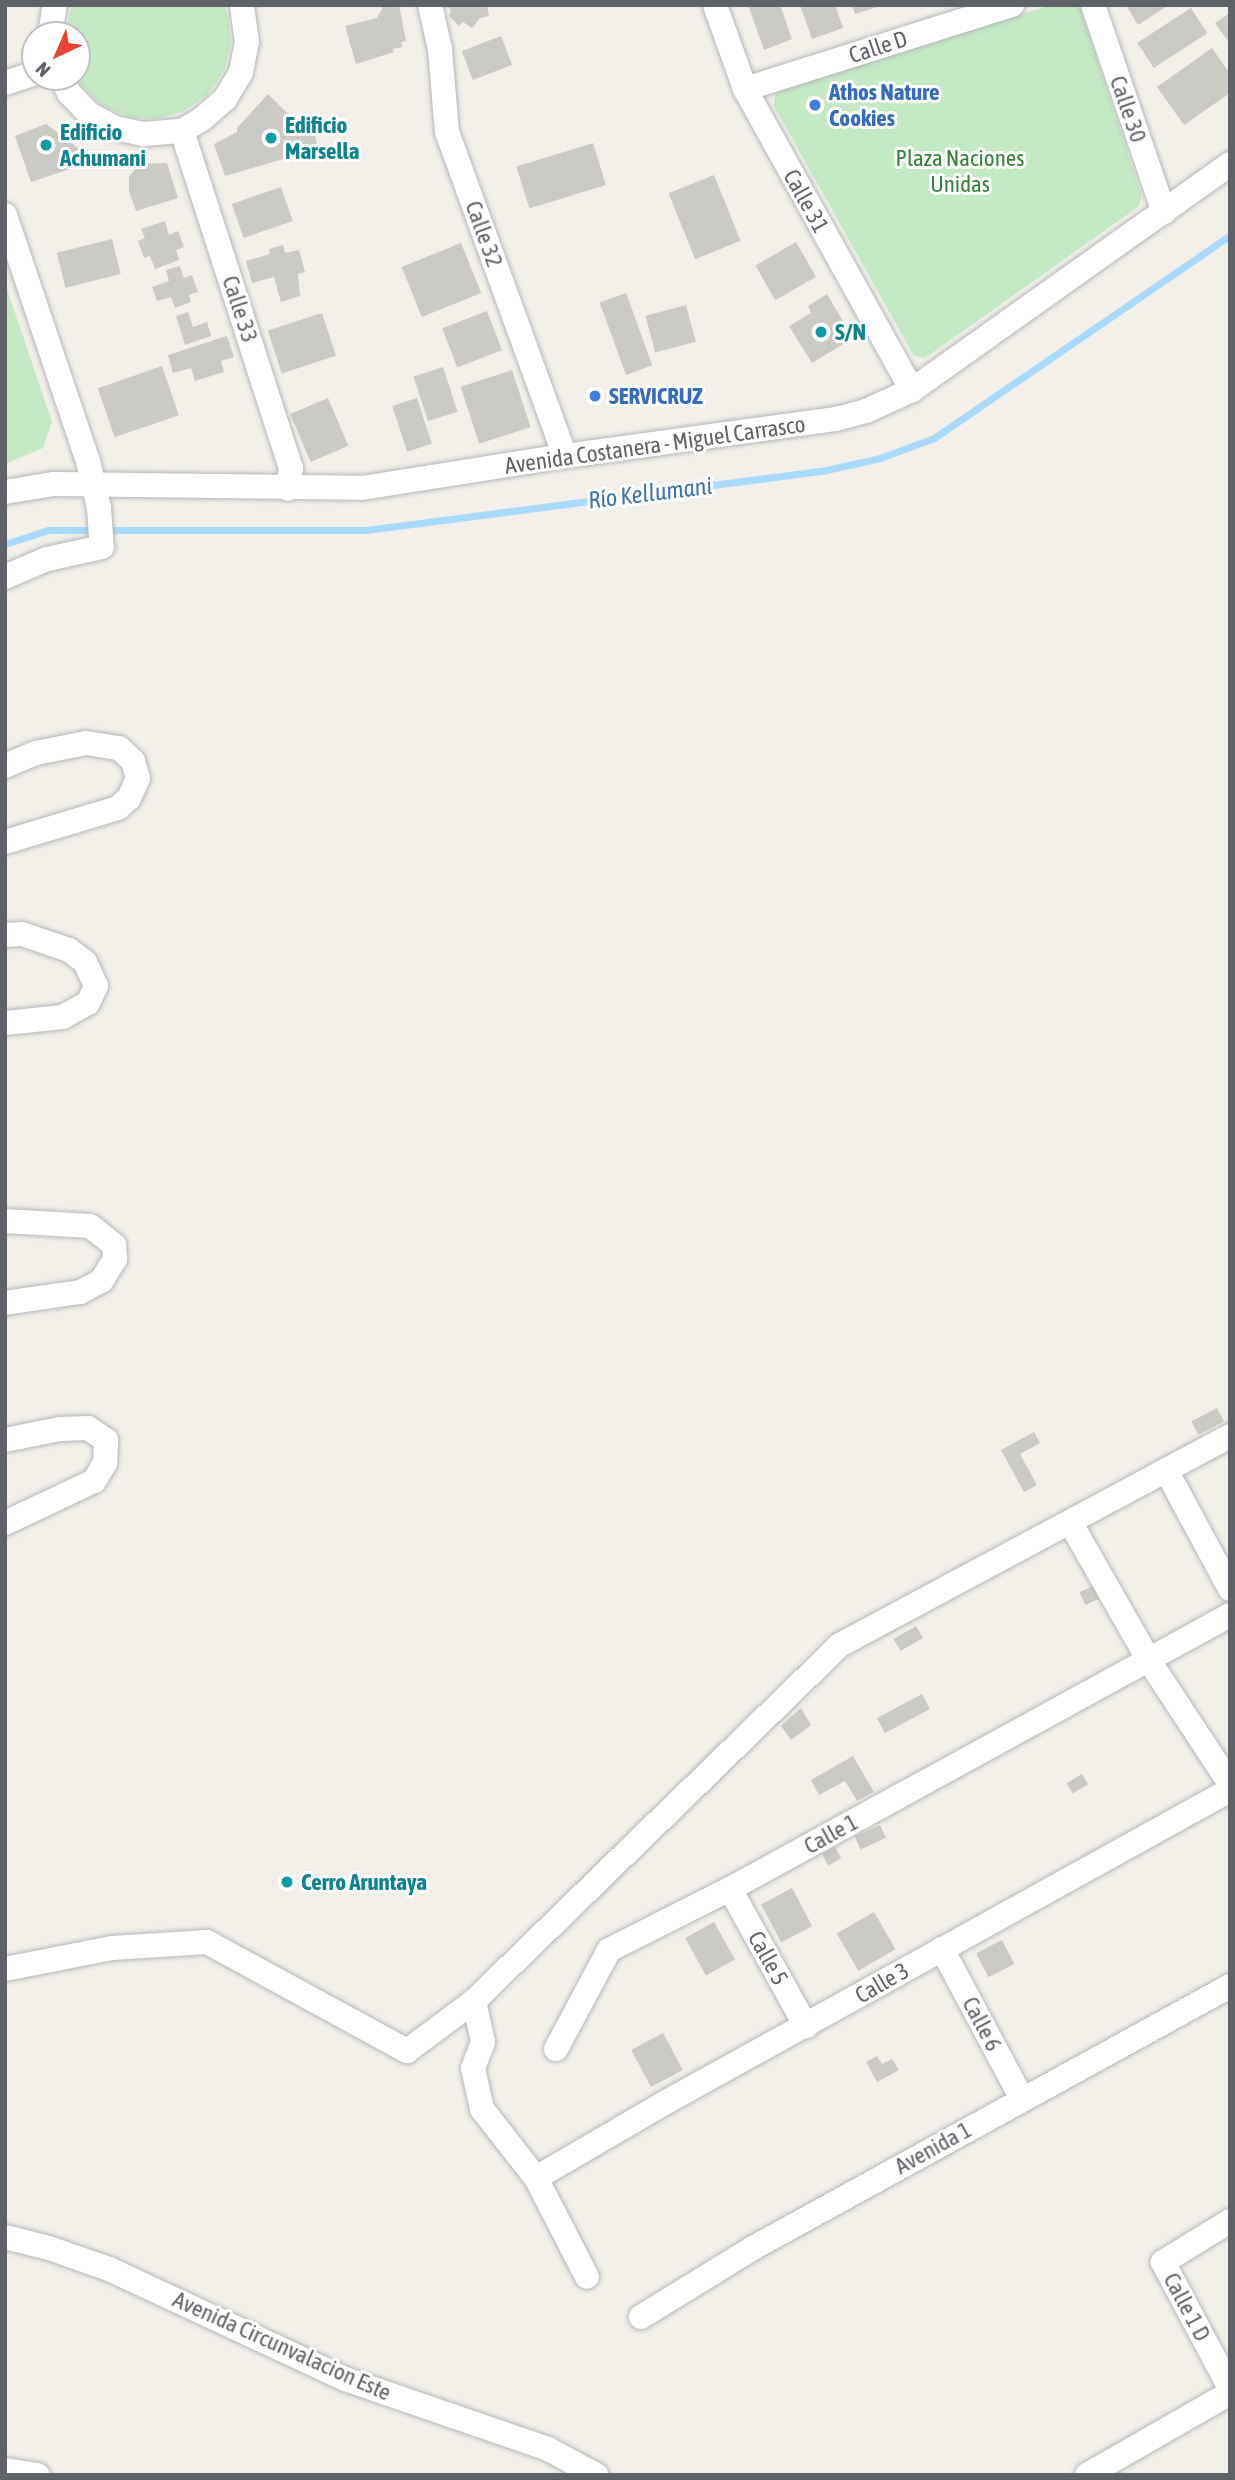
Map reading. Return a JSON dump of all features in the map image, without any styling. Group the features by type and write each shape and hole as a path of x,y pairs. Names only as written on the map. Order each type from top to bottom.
{"street":[{"name":"Calle 32","path":"430,5 440,49 447,132 565,456"},
{"name":"Calle 31","path":"715,5 745,89 912,390"},
{"name":"Calle D","path":"745,89 1012,5"},
{"name":"Calle 30","path":"1093,5 1164,212"},
{"path":"68,91 89,114 115,128 144,134 182,131 202,119 225,99 241,72 247,41 249,7"},
{"name":"Calle 33","path":"182,131 291,469 288,489"},
{"name":"Avenida Costanera - Miguel Carrasco","path":"5,492 54,484 362,488 565,456 836,419 912,390 1230,164"},
{"path":"5,215 93,484 99,508 102,547 47,559 5,577"},
{"path":"5,766 36,754 86,743 119,748 133,761 138,778 129,798 118,808 5,842"},
{"path":"5,935 22,934 69,950 85,962 96,986 88,1003 63,1017 20,1019 5,1023"},
{"path":"5,1221 90,1226 114,1245 115,1259 101,1282 80,1292 5,1303"},
{"path":"5,1440 60,1429 88,1428 106,1440 105,1463 94,1481 5,1523"},
{"path":"5,1969 112,1948 207,1942 407,2051 474,2001 840,1645 1230,1436"},
{"path":"1166,1470 1230,1589"},
{"path":"1070,1521 1148,1659 1230,1784"},
{"name":"Calle 1","path":"556,2049 608,1950 730,1889 1230,1615"},
{"name":"Calle 3","path":"536,2178 668,2101 1230,1790"},
{"name":"Calle 5","path":"730,1889 806,2026"},
{"name":"Calle 6","path":"942,1949 1022,2099"},
{"name":"Avenida 1","path":"641,2317 753,2248 1230,1986"},
{"path":"474,2001 483,2042 473,2068 482,2109 536,2178 587,2277"},
{"name":"Calle 1 D","path":"1230,2221 1163,2262 1230,2391"},
{"name":"Avenida Circunvalacion Este","path":"5,2236 109,2269 345,2379 548,2449 596,2475"},
{"path":"1087,2475 1230,2391"},
{"path":"5,2470 38,2475"}],"green space":[{"path":"72,5 224,5 228,15 231,44 224,71 207,95 184,111 157,119 128,117 102,105 87,91 91,91 91,21 68,21"},
{"name":"Plaza Naciones Unidas","path":"1051,5 1079,5 1142,196 1138,207 925,358 914,356 774,106 775,95 781,88"},
{"path":"5,283 52,422 43,448 5,464"}],"building":[{"path":"384,5 399,5 406,41 401,42 402,47 393,49 394,52 356,64 345,26 377,18"},
{"path":"446,5 487,5 489,16 480,18 472,28 463,22 459,26 449,16 451,10"},
{"path":"748,5 780,5 792,39 764,50"},
{"path":"800,5 835,5 843,28 812,39"},
{"path":"852,5 880,5 880,6 855,14"},
{"path":"1126,5 1169,5 1138,25"},
{"path":"1191,8 1207,33 1154,68 1137,43"},
{"path":"1230,13 1230,44 1215,23"},
{"path":"501,36 512,65 473,80 462,51"},
{"path":"1212,48 1230,74 1230,93 1184,125 1157,87"},
{"name":"Edificio Marsella","path":"268,94 306,132 314,130 318,149 225,176 214,144 237,132 237,128"},
{"name":"Edificio Achumani","path":"46,124 86,154 88,163 31,182 15,136"},
{"path":"593,143 606,185 529,208 516,166"},
{"path":"167,163 178,198 136,211 129,191 129,177 139,164"},
{"path":"714,175 741,241 695,259 669,193"},
{"path":"281,187 293,221 244,238 232,204"},
{"path":"165,221 169,235 178,231 184,247 176,250 179,260 155,269 150,256 144,258 138,241 145,238 141,229"},
{"path":"112,239 121,274 65,288 57,253"},
{"path":"796,242 816,277 775,300 755,266"},
{"path":"461,243 481,293 422,317 402,267"},
{"path":"283,245 285,253 299,250 305,272 298,274 300,296 281,302 274,277 252,283 246,261 270,254 269,249"},
{"path":"180,266 184,278 192,275 198,292 189,295 191,302 175,308 171,297 157,301 152,287 169,281 166,270"},
{"path":"626,293 652,365 626,375 600,303"},
{"name":"S/N","path":"827,294 853,338 812,363 789,326 811,313 808,306"},
{"path":"686,305 696,342 655,353 645,316"},
{"path":"487,311 502,350 457,367 442,328"},
{"path":"188,312 193,327 207,322 211,336 185,345 176,316"},
{"path":"322,313 336,356 282,373 268,331"},
{"path":"227,336 234,357 221,361 224,372 195,381 191,368 173,373 168,355"},
{"path":"162,366 179,415 115,437 98,388"},
{"path":"443,367 458,412 428,421 414,377"},
{"path":"512,370 531,427 479,444 461,387"},
{"path":"328,398 348,446 311,462 290,414"},
{"path":"417,398 432,444 407,452 392,406"},
{"path":"1217,1408 1224,1421 1198,1435 1191,1422"},
{"path":"1034,1432 1040,1443 1020,1454 1037,1485 1024,1492 1001,1450"},
{"path":"1093,1586 1099,1599 1085,1605 1079,1592"},
{"path":"916,1626 923,1638 900,1651 893,1639"},
{"path":"922,1694 930,1709 885,1733 877,1718"},
{"path":"801,1708 811,1725 791,1740 781,1726"},
{"path":"853,1756 874,1792 857,1801 845,1781 819,1795 811,1780"},
{"path":"1082,1774 1088,1784 1073,1794 1067,1783"},
{"path":"880,1825 886,1838 861,1850 855,1837"},
{"path":"835,1847 841,1858 828,1866 822,1854"},
{"path":"792,1888 812,1926 781,1942 761,1904"},
{"path":"874,1912 896,1949 858,1971 837,1933"},
{"path":"714,1922 735,1960 706,1976 685,1938"},
{"path":"1002,1940 1014,1964 988,1977 976,1953"},
{"path":"663,2033 683,2070 651,2087 631,2050"},
{"path":"877,2056 882,2064 892,2059 899,2070 877,2082 866,2062"}],"waterway":[{"name":"Río Kellumani","path":"5,544 48,530 366,530 826,470 880,458 934,438 1230,235"}],"place":[{"name":"Athos Nature Cookies","path":"815,105"},
{"name":"Edificio Marsella","path":"271,138"},
{"name":"Edificio Achumani","path":"46,145"},
{"name":"S/N","path":"821,332"},
{"name":"SERVICRUZ","path":"595,396"},
{"name":"Cerro Aruntaya","path":"287,1882"}]}
